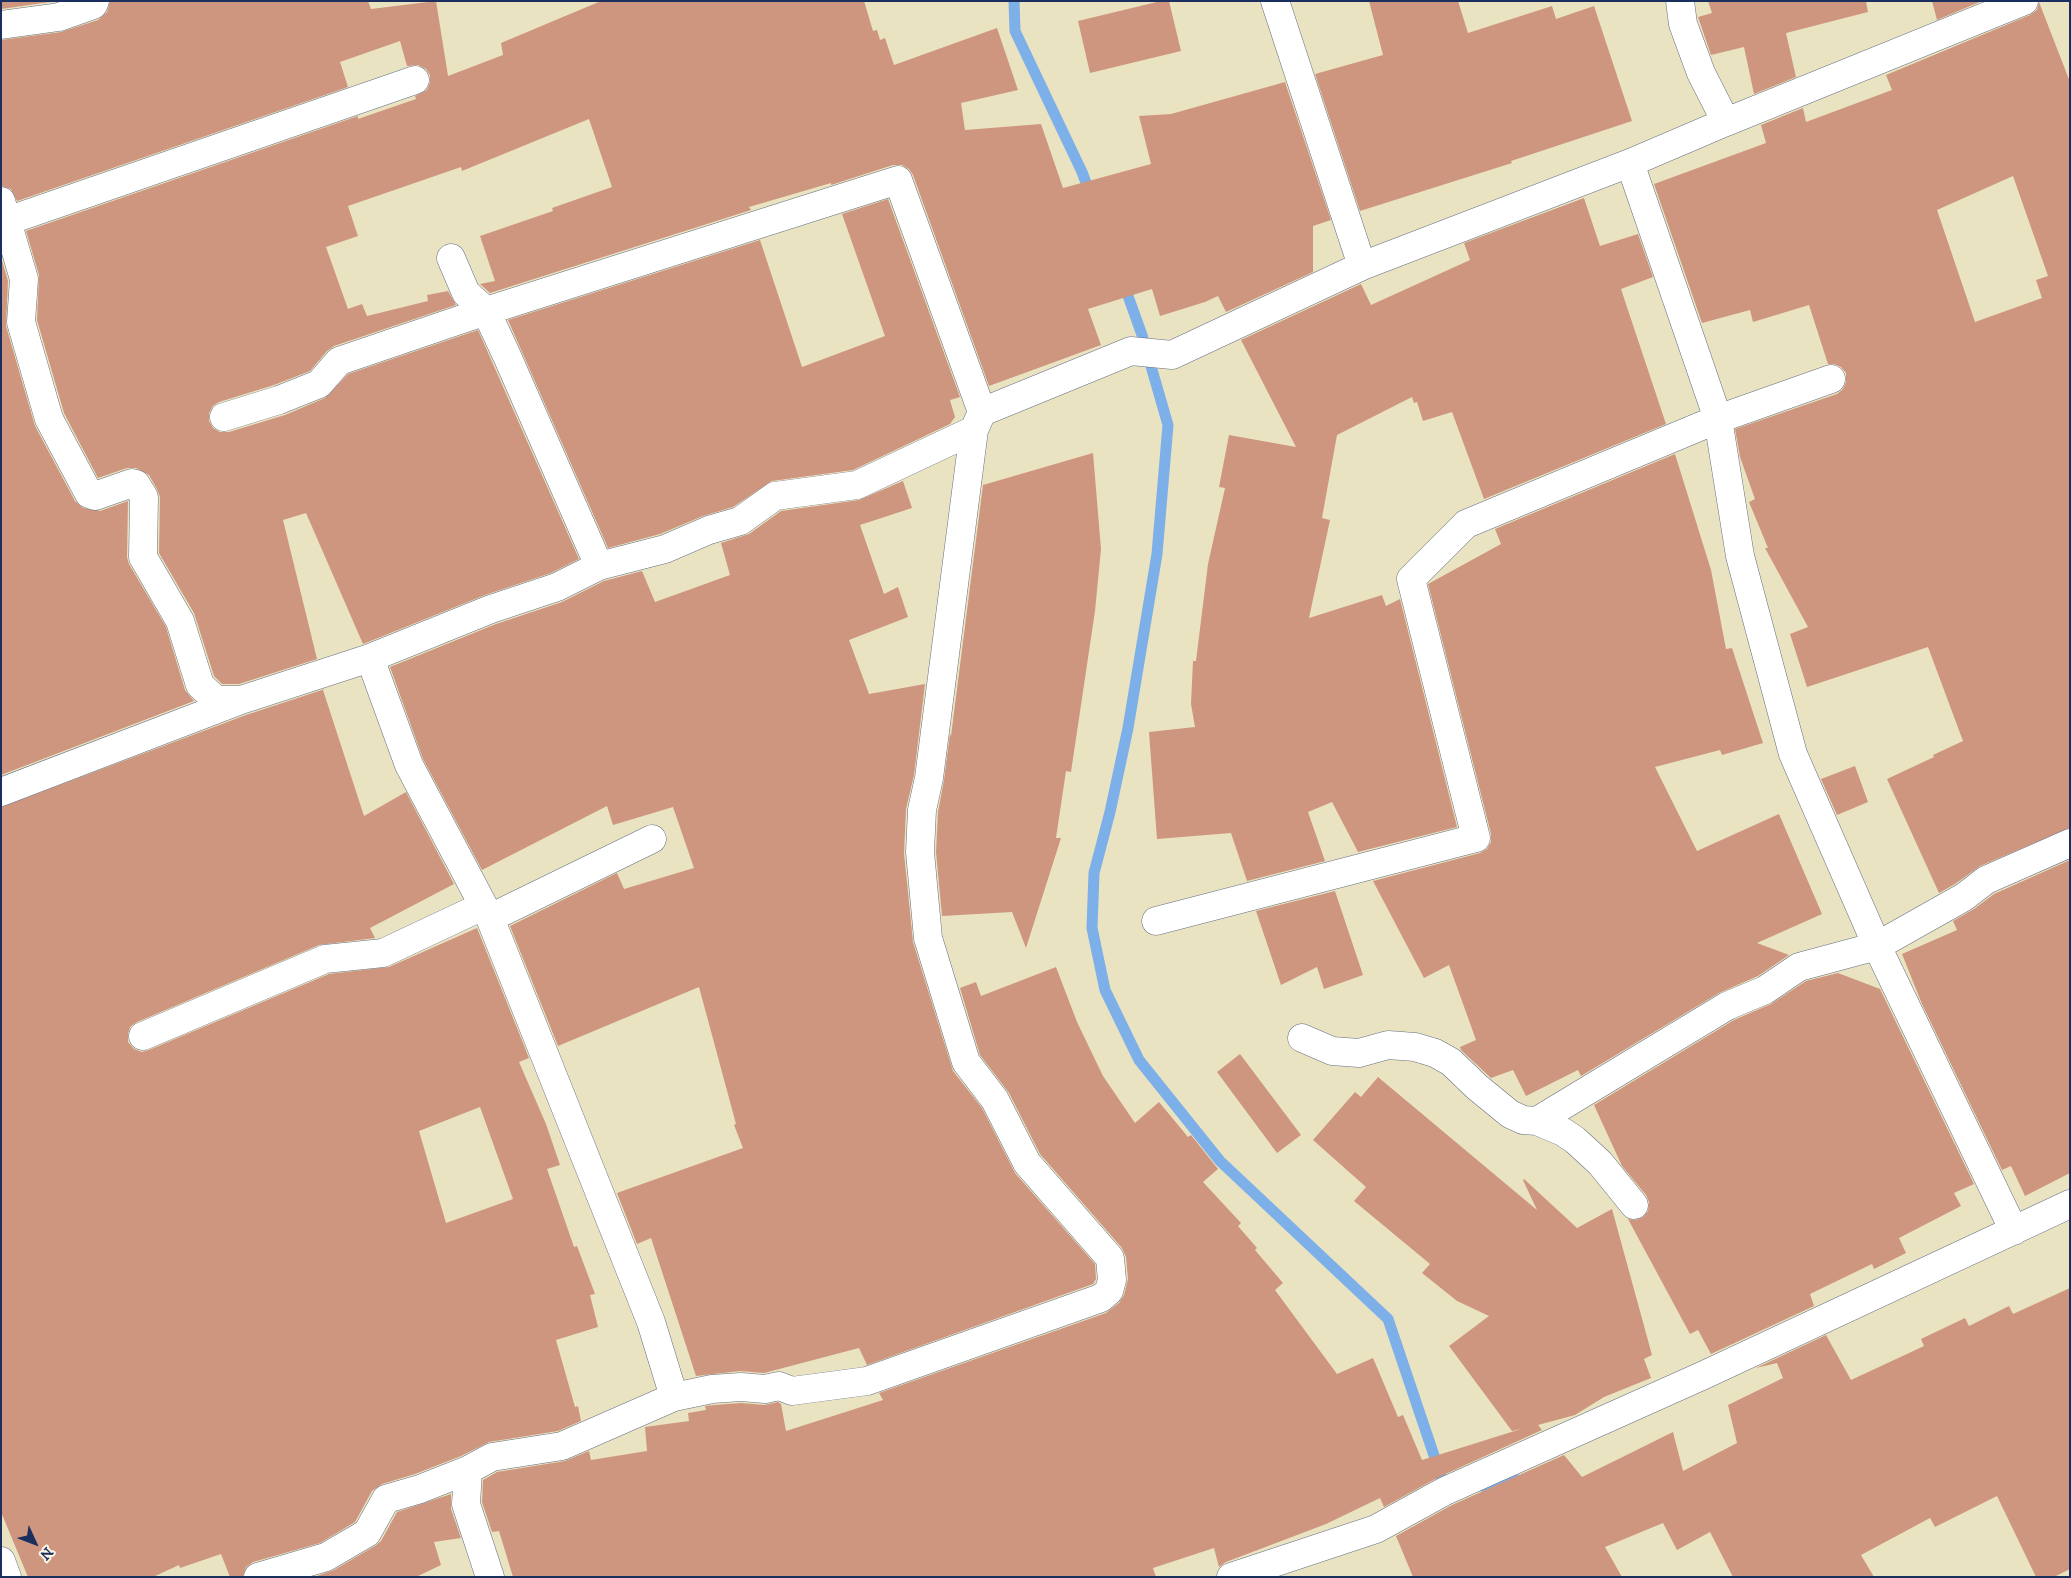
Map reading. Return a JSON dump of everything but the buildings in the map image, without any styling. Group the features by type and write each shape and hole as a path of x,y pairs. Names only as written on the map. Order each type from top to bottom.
{"street":[{"path":"1,25 59,17 93,5 95,1"},
{"path":"1276,1 1362,266"},
{"path":"1680,1 1683,24 1701,73 1726,122"},
{"path":"1,792 240,700 370,658 491,609 556,587 599,566 665,549 709,530 740,521 775,496 857,484 978,421 1130,351 1172,355 1362,266 1630,163 2024,1"},
{"path":"240,700 216,700 200,685 180,621 143,557 144,497 136,484 132,483 95,496 89,494 49,419 21,322 24,279 4,211 416,80"},
{"path":"1630,163 1718,419 1740,556 1793,754 1877,946 2014,1231"},
{"path":"224,417 279,400 319,384 339,361 486,311 898,180 978,421 929,778 922,810 920,852 928,938 966,1062 995,1100 1027,1164 1110,1258 1112,1280 1109,1291 1101,1298 866,1381 792,1391 779,1386 765,1389 741,1386 674,1397 562,1446 492,1457 468,1470 420,1489 386,1499 367,1533 326,1557 258,1577"},
{"path":"451,258 466,293 486,311 599,566"},
{"path":"1156,922 1476,838 1411,578 1466,524 1718,419 1831,379"},
{"path":"370,658 409,765 486,912 651,1322 674,1397"},
{"path":"143,1036 326,959 383,953 486,912 652,839"},
{"path":"1537,1121 1727,1006 1765,990 1799,967 1877,946 1964,897 1986,880 2070,844"},
{"path":"1302,1038 1332,1051 1359,1053 1388,1045 1415,1047 1435,1053 1451,1062 1477,1087 1510,1114 1523,1120 1537,1121 1563,1132 1589,1151 1634,1205"},
{"path":"1231,1577 1376,1529 1445,1491 1704,1375 2070,1204"},
{"path":"468,1470 466,1504 490,1577"},
{"path":"1,1561 7,1577"}],"waterway":[{"path":"1014,1 1015,31 1082,172 1091,196"},
{"path":"1123,282 1142,335 1168,425 1157,554 1128,728 1110,812 1094,873 1092,928 1105,990 1139,1060 1220,1161 1388,1319 1446,1491"},
{"path":"1482,1486 1518,1480"}]}
